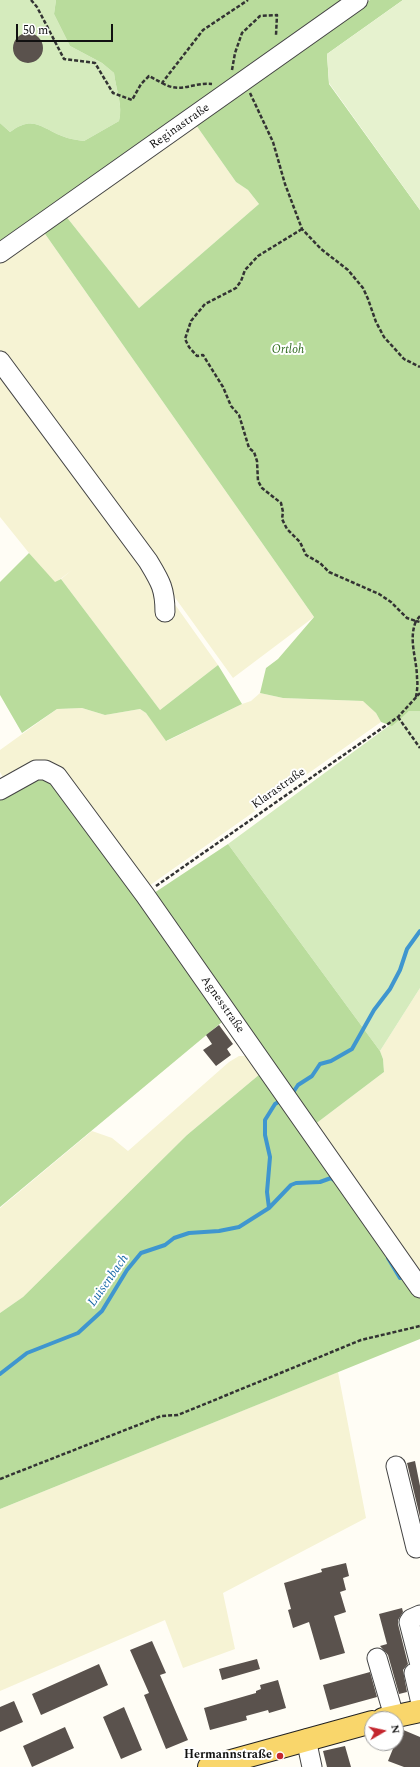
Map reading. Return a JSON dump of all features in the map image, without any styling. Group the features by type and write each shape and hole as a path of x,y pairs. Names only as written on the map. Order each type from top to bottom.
{"main road":[{"path":"404,1714 420,1711"},
{"path":"209,1767 364,1724"}],"street":[{"name":"Reginastraße","path":"0,253 238,78 358,0"},
{"path":"0,361 148,561 160,581 165,595 166,612"},
{"name":"Agnesstraße","path":"0,790 36,770 45,770 57,776 144,895 420,1288"},
{"path":"396,1466 413,1506 416,1548"},
{"path":"420,1615 411,1619 409,1622 417,1642 417,1669 420,1699"},
{"path":"377,1658 387,1711"},
{"path":"306,1739 312,1767"}],"path":[{"path":"31,0 37,7 64,59 94,63 113,92 132,100 141,84 149,76 171,88 187,87 202,83 215,84"},
{"path":"162,83 203,30 248,0"},
{"path":"276,35 277,15 260,16 242,33 235,53 238,78 273,142 284,179 302,229 321,249 348,270 366,294 376,322 384,337 404,359 420,367"},
{"path":"302,229 258,256 245,270 236,288 204,304 191,321 185,339 189,347 197,356 203,355 223,387 231,406 239,415 249,448 254,452 257,461 258,481 262,488 281,503 283,512 282,519 287,529 300,542 306,554 320,563 329,572 379,594 391,602 407,618 418,622"},
{"path":"416,697 418,679 413,654 412,630 418,622 420,616"},
{"name":"Klarastraße","path":"144,895 398,717 420,693"},
{"path":"398,717 420,748"},
{"path":"0,1479 161,1416 178,1415 361,1340 420,1326"}],"shaded area":[{"path":"196,125 236,182 248,190 259,204 139,308 65,215"},
{"path":"43,231 314,617 233,678 0,355 0,263"},
{"path":"0,367 122,530 218,665 160,710 61,579 72,570 55,583 0,517"},
{"path":"260,693 283,698 364,701 376,713 381,722 146,888 51,763 41,760 29,768 4,779 0,772 0,750 57,709 82,708 105,715 140,709 146,713 167,741 251,701"},
{"path":"420,988 420,1277 314,1125 384,1072 383,1059 380,1051"},
{"path":"239,1056 247,1056 260,1074 187,1135 23,1297 0,1313 0,1208 92,1131 112,1138 128,1151 229,1062"},
{"path":"338,1372 366,1518 223,1593 235,1649 183,1668 165,1620 0,1691 0,1509"}],"green space":[{"path":"0,0 56,0 54,14 70,46 102,63 114,73 120,103 119,121 84,141 65,137 42,126 31,123 18,127 10,132 0,123"},
{"path":"56,0 353,0 0,250 0,123 10,132 25,124 31,123 42,126 65,137 84,141 119,121 120,103 114,73 102,63 70,46 54,14"},
{"name":"Ortloh","path":"370,0 403,0 327,54 329,84 420,210 420,711 409,711 392,726 381,722 376,713 363,701 283,698 260,693 266,668 278,659 314,617 43,231 65,215 139,308 259,204 248,190 236,182 196,125 290,59"},
{"path":"403,0 420,0 420,210 329,83 327,54"},
{"path":"29,553 55,582 61,579 160,710 218,665 242,704 166,741 146,713 140,709 105,715 82,708 57,709 22,733 0,695 0,582"},
{"path":"409,711 420,711 420,988 380,1051 228,844"},
{"path":"28,773 57,785 222,1022 0,1207 0,783"},
{"path":"228,844 380,1051 383,1059 384,1072 314,1125 420,1277 420,1339 0,1509 0,1313 23,1297 187,1135 260,1074 154,893"}],"building":[{"path":"28,33 39,37 43,48 39,59 28,63 17,59 13,48 17,37"},
{"path":"219,1025 233,1044 227,1049 231,1055 216,1066 203,1050 212,1044 206,1035"},
{"path":"415,1461 420,1486 420,1517 407,1463"},
{"path":"346,1563 349,1576 343,1578 346,1590 340,1592 346,1612 334,1616 345,1653 320,1660 309,1622 293,1628 288,1610 291,1609 284,1583 322,1572 321,1569"},
{"path":"402,1608 403,1612 398,1620 398,1624 408,1664 403,1670 407,1692 399,1694 388,1655 380,1646 387,1644 379,1614"},
{"path":"152,1641 166,1673 160,1675 188,1740 166,1749 144,1695 149,1693 130,1650"},
{"path":"257,1659 260,1669 222,1680 219,1669"},
{"path":"99,1664 108,1685 41,1715 32,1694"},
{"path":"370,1672 377,1697 330,1710 323,1685"},
{"path":"278,1680 286,1708 269,1713 268,1710 246,1716 247,1720 210,1730 204,1708 256,1693 256,1691 261,1689 260,1685"},
{"path":"14,1701 23,1722 0,1732 0,1707"},
{"path":"124,1707 142,1750 121,1759 103,1717"},
{"path":"65,1727 74,1748 32,1767 23,1746"},
{"path":"404,1730 420,1737 420,1767 404,1767 388,1761 392,1751 404,1751"},
{"path":"345,1746 351,1767 327,1767 323,1751"}],"waterway":[{"path":"292,1094 298,1085 312,1076 320,1064 331,1061 352,1049 374,1010 390,989 400,970 407,949 420,931"},
{"name":"Luisenbach","path":"0,1374 27,1353 78,1333 102,1311 127,1270 141,1253 165,1245 174,1238 189,1233 219,1231 239,1227 269,1208 267,1192 270,1157 265,1135 265,1120 275,1104 280,1101"},
{"path":"269,1208 291,1185 296,1183 320,1182 331,1178 335,1181"},
{"path":"388,1258 400,1278"}],"place":[{"name":"Hermannstraße","path":"280,1756"}]}
